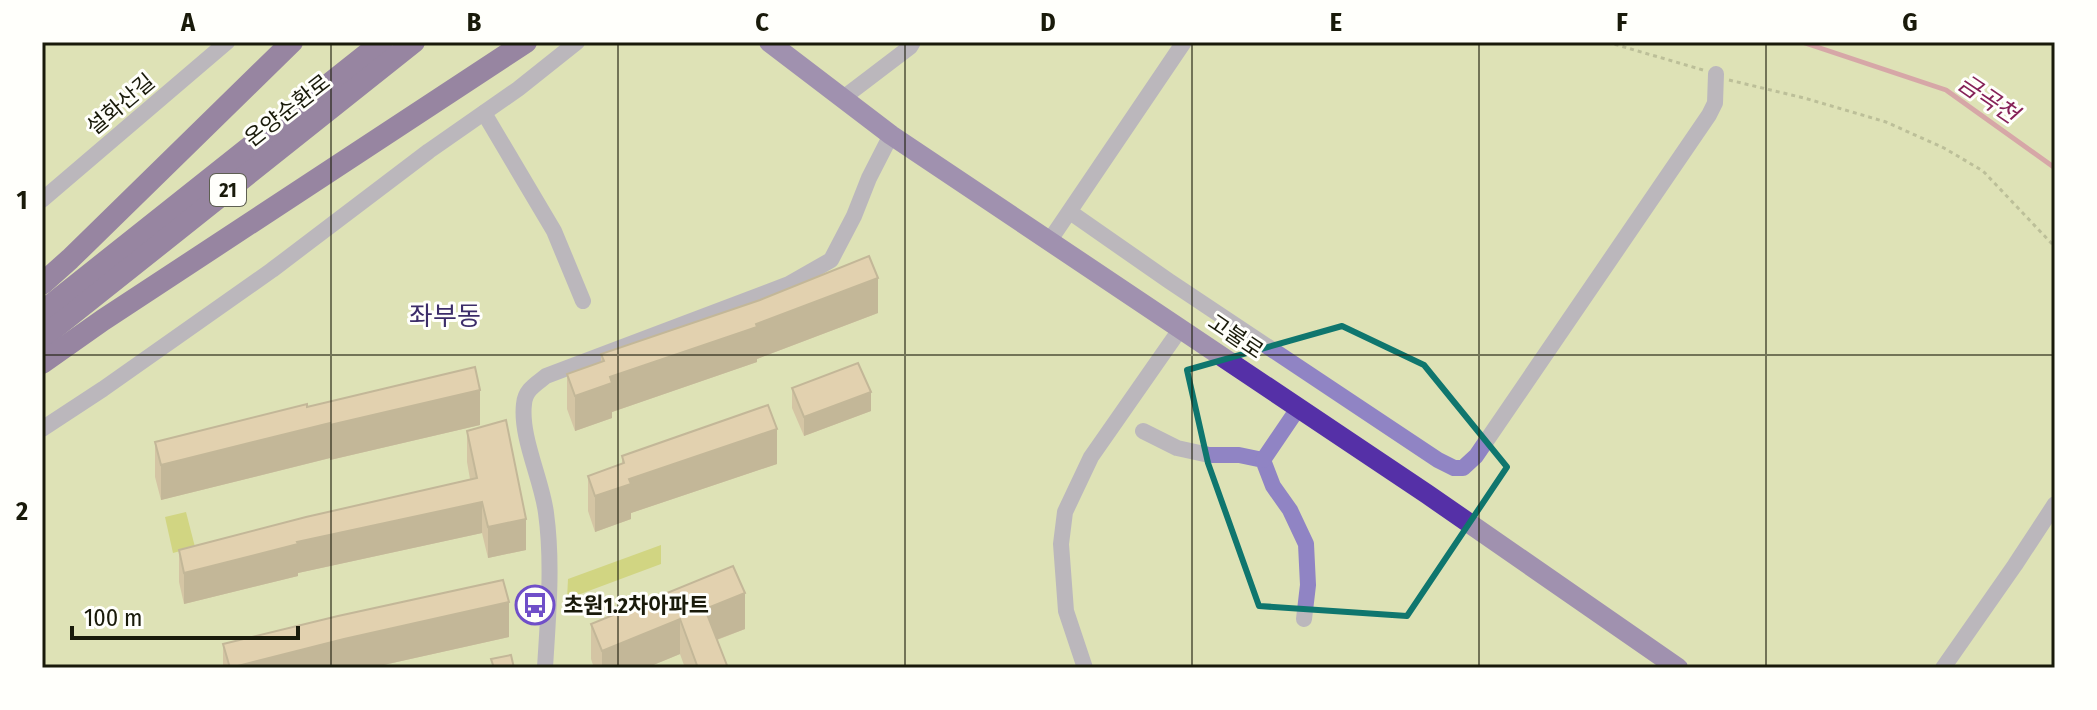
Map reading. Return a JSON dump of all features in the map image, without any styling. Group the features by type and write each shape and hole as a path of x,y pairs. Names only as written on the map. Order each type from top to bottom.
{"highway":[{"path":"42,284 292,42"},
{"name":"온양순환로","path":"42,312 382,42"},
{"name":"온양순환로","path":"42,338 414,42"},
{"path":"42,363 526,42"}],"main road":[{"name":"고불로","path":"769,42 891,135 1299,407 1678,668"}],"street":[{"name":"설화산길","path":"42,199 227,42"},
{"path":"42,429 272,270 577,42"},
{"path":"843,98 913,42"},
{"path":"1050,240 1184,42"},
{"path":"1070,212 1438,460 1454,468 1463,468 1476,456 1709,115 1715,103 1716,74"},
{"path":"484,113 554,231 583,301"},
{"path":"545,668 549,563 546,511 525,426 527,391 546,376 789,284 831,260 891,135"},
{"path":"1085,668 1066,611 1061,544 1065,512 1091,457 1181,328"},
{"path":"1263,460 1299,407"},
{"path":"1143,431 1177,448 1209,455 1239,455 1263,460"},
{"path":"1263,460 1273,486 1290,510 1306,544 1308,585 1304,619"},
{"path":"1943,668 2055,504"}],"path":[{"path":"1607,42 1716,74 1736,83 1804,98 1886,122 1944,148 1983,171 2055,247"}],"highlighted area":[{"path":"1342,326 1424,365 1507,467 1407,616 1259,606 1208,463 1187,370"}],"shaded area":[{"path":"186,512 195,547 173,553 165,517"},
{"path":"661,545 661,564 567,599 568,579"}],"building":[{"path":"869,256 878,278 756,324 757,327 610,377 612,383 575,396 567,374 604,361 601,354 760,300"},
{"path":"858,363 871,392 804,417 792,388"},
{"path":"475,367 480,390 161,465 155,442"},
{"path":"768,405 777,429 629,479 631,484 595,496 588,476 624,463 622,456"},
{"path":"506,420 526,519 488,527 482,502 297,542 184,573 179,550 477,478 467,431"},
{"path":"733,566 745,593 705,609 728,668 698,668 680,619 602,651 591,624"},
{"path":"503,580 509,602 230,668 223,644 338,616"},
{"path":"511,655 514,668 494,668 491,659"}],"waterway":[{"name":"금곡천","path":"1802,42 1946,90 2055,168"}],"place":[{"name":"초원1.2차아파트","path":"535,605"}],"district":[{"name":"좌부동","path":"445,316"}]}
